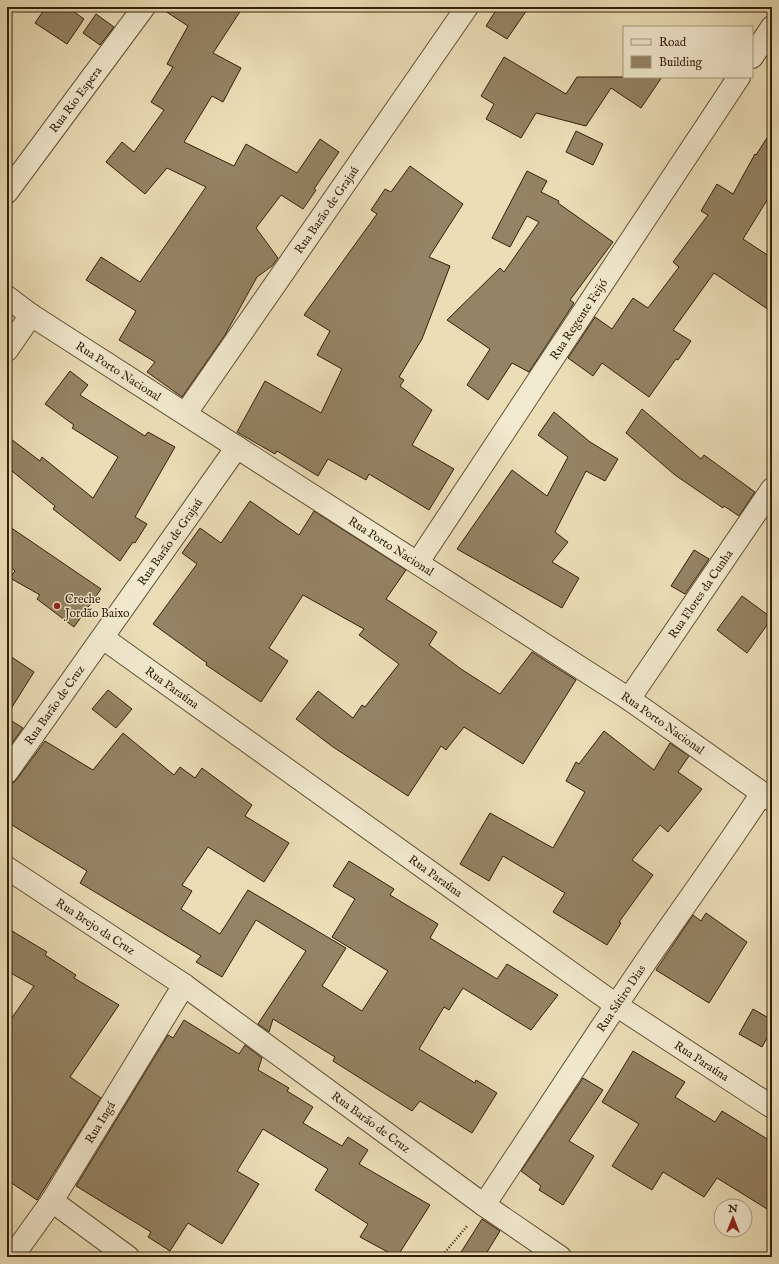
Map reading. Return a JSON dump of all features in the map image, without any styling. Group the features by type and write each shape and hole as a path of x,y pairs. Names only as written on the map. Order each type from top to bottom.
{"street":[{"name":"Rua Rio Espera","path":"7,192 144,7"},
{"name":"Rua Barão de Grajaú","path":"186,413 467,7"},
{"path":"753,56 772,27"},
{"name":"Rua Regente Feijó","path":"418,562 738,78"},
{"name":"Rua Porto Nacional","path":"7,297 31,315 186,413 629,699 767,797"},
{"path":"7,350 31,315"},
{"name":"Rua Barão de Grajaú","path":"103,638 237,447"},
{"name":"Rua Flores da Cunha","path":"629,699 772,489"},
{"name":"Rua Barão de Cruz","path":"7,772 103,638"},
{"name":"Rua Paraúna","path":"103,638 616,1005 772,1107"},
{"name":"Rua Sátiro Dias","path":"484,1206 616,1005 696,888 767,797"},
{"name":"Rua Brejo da Cruz","path":"7,868 184,985"},
{"name":"Rua Barão de Cruz","path":"184,985 484,1206 560,1257"},
{"name":"Rua Ingá","path":"12,1257 52,1201 184,985"},
{"path":"52,1201 128,1257"}],"path":[{"path":"441,1257 484,1206"}],"building":[{"path":"46,7 67,7 84,19 67,44 35,23"},
{"path":"159,7 243,7 213,53 241,68 223,102 212,96 184,142 234,166 246,144 297,173 320,139 339,152 314,189 316,190 303,209 281,195 256,228 278,258 272,266 257,277 225,335 182,397 147,372 155,362 119,340 136,311 86,280 101,257 140,282 206,187 167,168 145,194 106,162 122,142 134,152 164,110 151,102 173,67 167,64 188,26"},
{"path":"498,7 529,7 507,39 486,26"},
{"path":"96,14 114,27 100,45 83,33"},
{"path":"504,57 566,94 577,77 661,78 641,108 611,88 586,126 536,113 521,138 486,119 494,104 481,96"},
{"path":"772,130 772,192 743,239 772,258 772,312 714,273 673,330 691,341 649,397 602,363 593,376 568,358 595,317 612,329 633,298 648,308 679,267 673,262 708,215 701,211 717,184 733,194 755,154 756,155"},
{"path":"576,131 603,144 593,165 566,152"},
{"path":"410,166 463,204 429,257 450,266 422,339 399,377 404,380 400,386 432,410 412,445 454,469 429,510 369,474 366,480 328,459 318,476 277,451 275,454 237,432 265,381 321,413 342,369 317,355 330,331 304,315 377,214 371,210 385,189 391,192"},
{"path":"527,171 547,181 541,192 559,201 558,203 613,242 570,300 574,303 529,372 512,363 488,400 467,385 490,349 447,320 500,268 504,272 539,222 527,216 510,247 492,238"},
{"path":"70,371 88,385 80,395 145,436 148,432 175,447 135,517 147,524 135,543 133,542 120,561 53,509 55,506 7,467 7,436 40,461 42,457 93,498 118,457 72,428 74,425 45,404"},
{"path":"642,409 701,459 704,455 755,492 739,516 724,506 723,508 675,475 626,433"},
{"path":"554,412 590,442 618,459 605,481 586,471 555,532 568,542 552,562 579,578 562,608 457,549 512,470 547,496 568,457 538,435"},
{"path":"250,501 299,535 314,511 406,570 386,599 437,632 429,645 461,669 500,694 532,652 576,680 523,764 464,727 446,750 441,746 408,796 333,747 296,719 318,691 353,718 362,705 365,707 399,664 359,635 364,629 303,595 269,648 288,661 261,702 206,665 207,663 153,624 197,564 182,553 200,528 221,543"},
{"path":"7,525 101,589 74,627 37,599 40,595 10,578 15,571 7,564"},
{"path":"694,550 709,559 685,594 671,586"},
{"path":"742,596 772,618 747,653 717,630"},
{"path":"7,654 34,672 7,715"},
{"path":"108,690 132,709 116,728 92,709"},
{"path":"7,718 23,728 7,750"},
{"path":"604,731 654,770 670,743 689,756 678,772 702,789 668,832 660,825 632,860 653,875 619,922 621,923 607,945 553,912 565,893 503,856 489,881 460,864 490,813 553,848 585,792 566,781 576,762 579,764"},
{"path":"123,733 174,775 180,767 195,778 202,768 252,805 245,816 289,843 264,882 208,847 182,885 192,891 181,909 220,934 248,890 346,948 322,986 362,1011 388,971 332,937 355,899 333,886 349,861 394,889 390,895 438,924 430,938 497,979 507,964 558,995 531,1030 463,988 449,1010 444,1007 419,1049 475,1083 476,1080 497,1093 472,1133 420,1101 412,1111 333,1061 335,1057 273,1019 269,1032 258,1024 306,951 256,920 222,977 196,962 201,956 80,883 87,871 7,822 7,784 13,783 17,779 45,741 93,770"},
{"path":"706,913 747,942 709,1003 656,970 693,915 701,921"},
{"path":"7,928 47,952 45,955 76,975 74,978 119,1005 70,1077 101,1098 37,1200 7,1180 7,1025 34,986 7,971"},
{"path":"753,1009 772,1020 772,1029 762,1047 739,1034"},
{"path":"184,1020 239,1054 245,1045 262,1058 258,1070 289,1088 287,1091 313,1107 303,1123 342,1146 348,1137 368,1150 359,1164 430,1205 397,1257 360,1237 368,1224 315,1190 328,1169 263,1129 237,1171 259,1184 222,1244 188,1223 170,1251 148,1237 151,1232 76,1186 168,1035 173,1038"},
{"path":"633,1051 685,1082 675,1097 715,1122 722,1111 772,1142 772,1212 753,1200 753,1198 749,1198 717,1178 704,1197 663,1172 652,1190 612,1166 639,1124 602,1102"},
{"path":"583,1078 603,1090 569,1141 594,1156 563,1205 539,1190 541,1186 521,1171"},
{"path":"482,1219 500,1231 484,1257 458,1257"}],"place":[{"name":"Creche Jordão Baixo","path":"57,606"}]}
